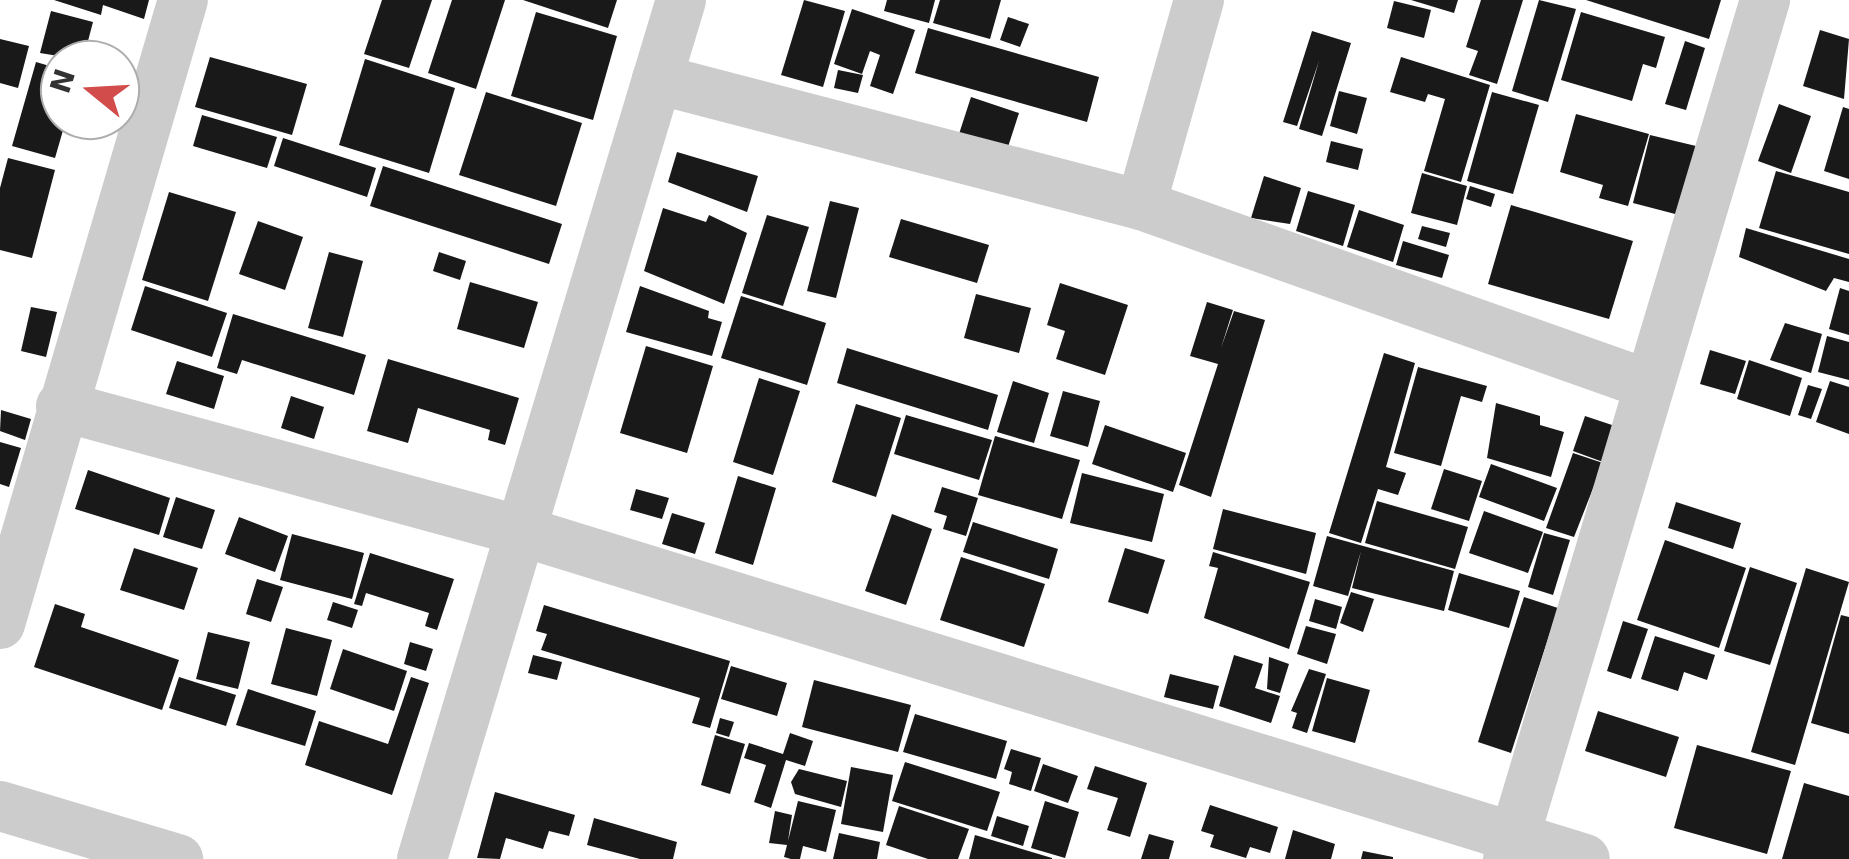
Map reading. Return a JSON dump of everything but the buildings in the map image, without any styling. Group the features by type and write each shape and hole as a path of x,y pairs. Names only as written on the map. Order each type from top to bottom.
{"street":[{"path":"0,624 183,0"},
{"path":"422,859 524,532 680,0"},
{"path":"1141,205 1199,0"},
{"path":"1510,850 1765,0"},
{"path":"658,79 1141,205 1647,384"},
{"path":"62,406 524,532 1510,850 1585,859"},
{"path":"0,806 178,859"}]}
